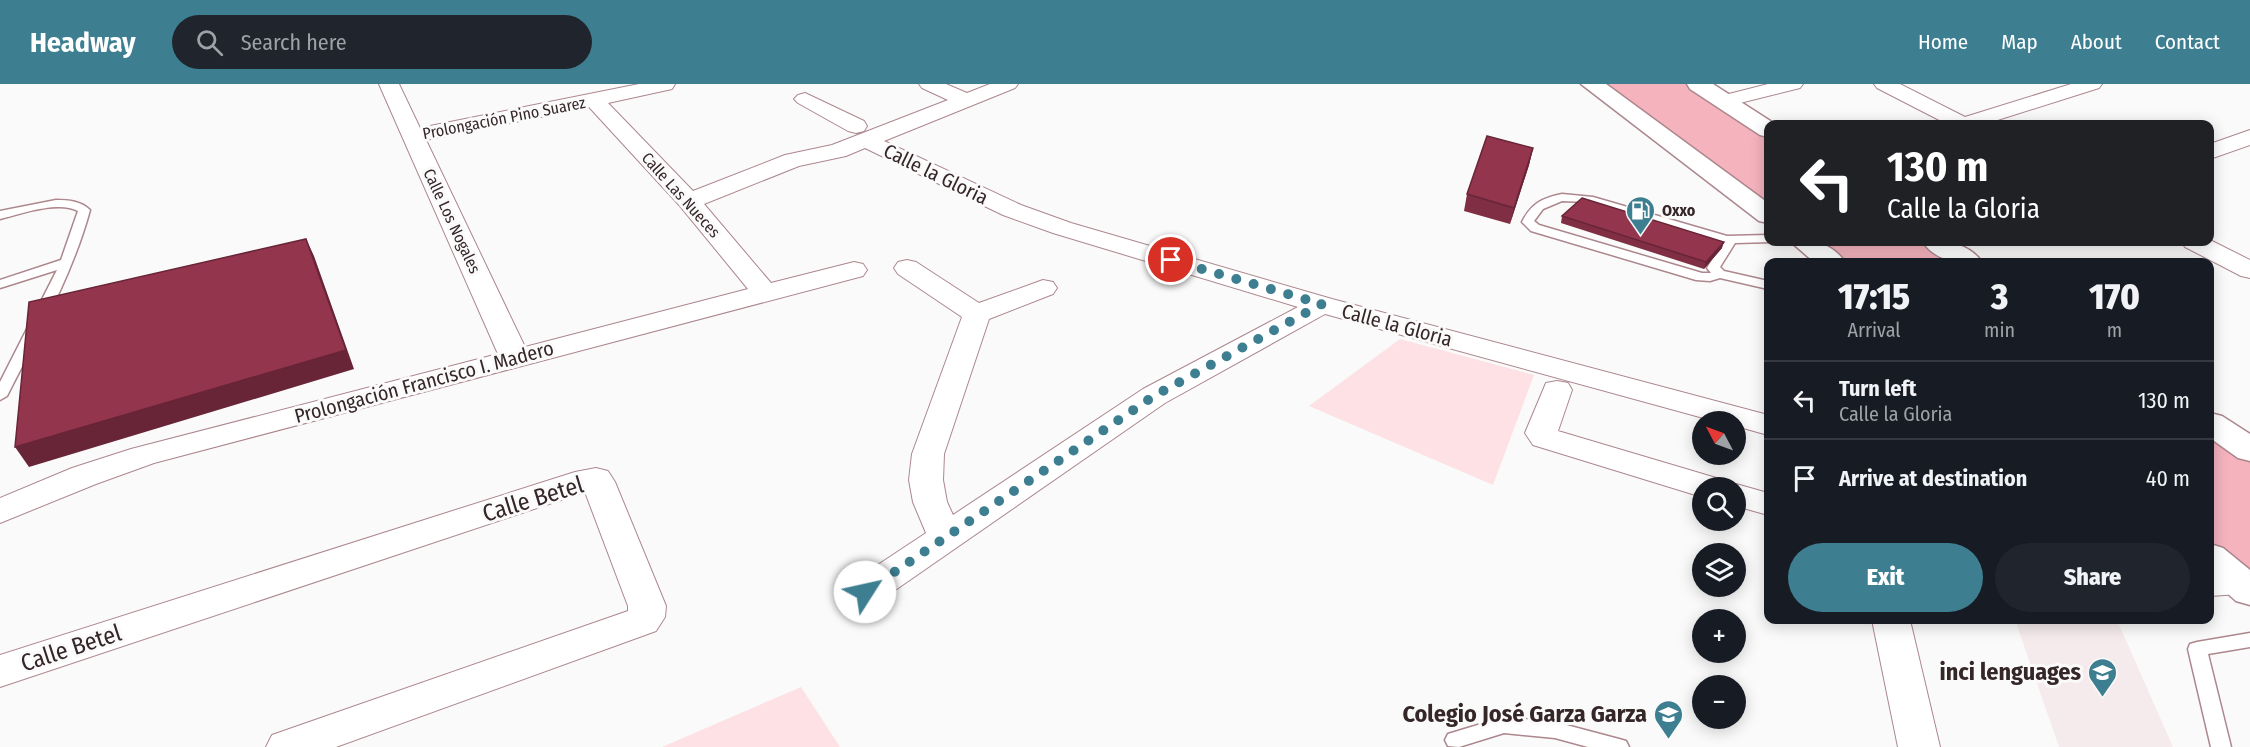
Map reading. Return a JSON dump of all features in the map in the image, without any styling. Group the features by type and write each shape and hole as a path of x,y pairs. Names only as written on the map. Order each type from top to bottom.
{"main road":[{"path":"1592,84 1764,212"},
{"path":"1698,84 1764,127"},
{"path":"1810,246 1826,258"},
{"path":"1942,246 1962,258"},
{"path":"2214,562 2233,585"}],"street":[{"name":"Calle Los Nogales","path":"389,84 515,358"},
{"path":"689,201 794,160 828,154 861,133 952,90 1008,84"},
{"path":"1724,101 1793,84"},
{"path":"1884,84 1956,120"},
{"path":"1977,120 2092,84"},
{"name":"Prolongación Pino Suarez","path":"414,136 594,100 623,88 664,85"},
{"name":"Calle la Gloria","path":"805,99 861,133 1028,216 1322,304 1764,423"},
{"name":"Calle Las Nueces","path":"594,100 689,201 765,293"},
{"path":"2214,150 2250,137"},
{"path":"2202,246 2250,270"},
{"path":"907,268 977,314"},
{"name":"Prolongación Francisco I. Madero","path":"0,511 84,476 143,456 854,270"},
{"path":"945,537 930,502 926,480 928,454 977,314 1043,288"},
{"path":"865,592 1154,396 1322,304"},
{"path":"1557,390 1541,433 1544,438 1692,482"},
{"name":"Calle Betel","path":"0,671 587,480 596,479 647,606 646,617 642,621 287,747"},
{"path":"1746,498 1764,503"},
{"path":"1892,624 1919,747"}],"lane":[{"path":"1720,274 1701,277 1535,228 1528,222 1535,208 1552,198 1569,196 1729,241"},
{"path":"0,215 48,205 73,204 81,206 84,210 80,229 65,263 0,396"},
{"path":"1764,239 1736,238 1729,241 1713,268 1720,274 1764,284"},
{"path":"0,284 65,263"},
{"path":"2221,747 2197,649 2250,640"},
{"path":"1455,740 1504,725 1555,730 1619,747"}],"shaded area":[{"path":"1592,84 1698,84 1764,127 1764,212"},
{"path":"1809,246 1942,246 1962,258 1826,258"},
{"path":"1400,339 1534,375 1493,485 1309,406"},
{"path":"2214,426 2250,450 2250,591 2214,561"},
{"path":"2016,624 2119,624 2173,747 2059,747"},
{"path":"801,687 840,747 662,747"}],"building":[{"path":"1487,136 1533,148 1514,208 1467,194"},
{"name":"Oxxo","path":"1582,198 1724,242 1706,262 1562,216"},
{"path":"306,239 346,350 15,447 29,302"}],"place":[{"name":"Oxxo","path":"1641,236"},
{"name":"inci lenguages","path":"2102,698"},
{"name":"Colegio José Garza Garza","path":"1668,740"}],"route":[{"path":"865,592 1154,396 1322,304 1171,260"}]}
